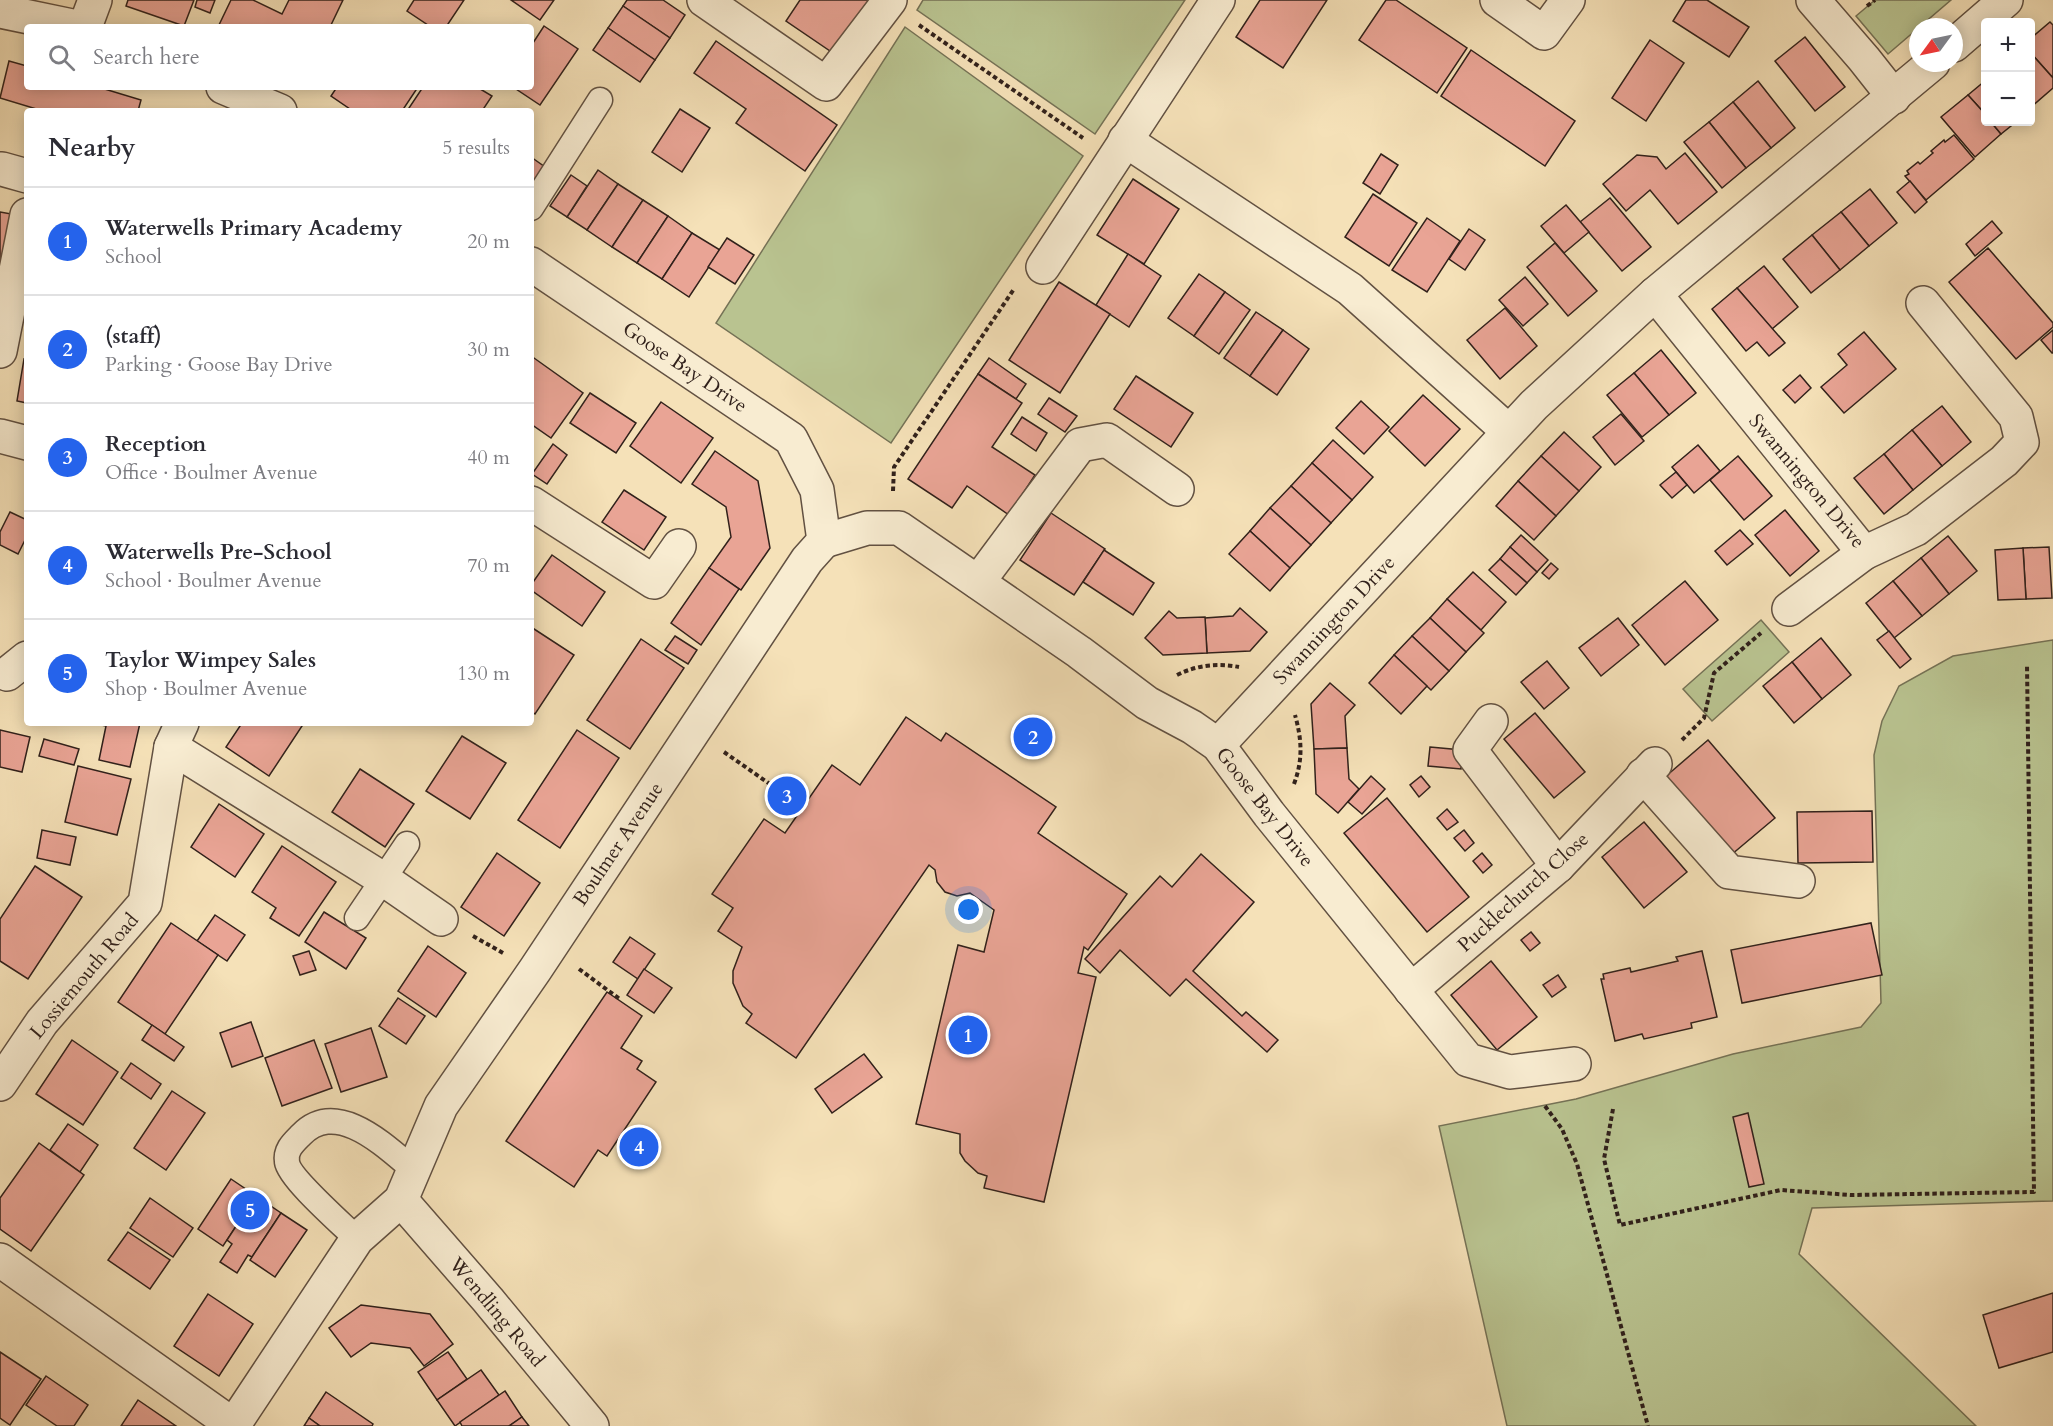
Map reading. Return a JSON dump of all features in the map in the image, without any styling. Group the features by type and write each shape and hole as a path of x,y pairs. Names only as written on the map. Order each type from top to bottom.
{"street":[{"path":"86,24 95,0"},
{"path":"704,0 826,84 889,1"},
{"path":"1043,267 1218,0"},
{"path":"1497,0 1544,33 1568,0"},
{"path":"1813,0 1894,97"},
{"path":"1963,37 2006,0"},
{"path":"0,11 63,24"},
{"name":"Swannington Drive","path":"1218,745 1534,405 1655,294 1923,72"},
{"path":"230,90 273,108"},
{"path":"1119,150 1350,289 1508,431"},
{"path":"0,351 20,288 24,246"},
{"name":"Goose Bay Drive","path":"534,266 791,439 817,490 824,541 867,528 899,528 1148,703 1218,745 1269,814 1468,1060 1510,1072 1574,1064"},
{"name":"Swannington Drive","path":"1655,294 1864,553 1916,530 2004,461 2022,442 2016,417 1923,303"},
{"path":"0,436 24,442"},
{"path":"978,582 1080,445 1107,440 1177,489"},
{"path":"534,505 654,582 680,546"},
{"name":"Boulmer Avenue","path":"401,1200 441,1106 543,958 807,560 824,541"},
{"path":"1789,609 1864,553"},
{"path":"1491,721 1470,750 1558,866"},
{"path":"177,735 441,919"},
{"name":"Lossiemouth Road","path":"0,1084 42,1022 145,903 177,735"},
{"path":"1649,770 1729,872 1798,881"},
{"name":"Pucklechurch Close","path":"1411,990 1558,866 1649,770"},
{"path":"0,1260 233,1426 357,1239 401,1200"},
{"name":"Wendling Road","path":"401,1200 488,1300 592,1426"}],"lane":[{"path":"534,203 600,100"},
{"path":"357,918 407,844"},
{"path":"357,1239 302,1186 286,1163 288,1147 306,1130 331,1119 355,1127 372,1136 414,1170"}],"path":[{"path":"889,1 1119,150"},
{"path":"894,467 1013,290 1043,267"},
{"path":"1649,770 1704,718 1714,673 1789,609"},
{"path":"1613,1109 1604,1159 1620,1225 1781,1190 1851,1195 2034,1192 2027,665"},
{"path":"693,732 787,796"},
{"path":"441,919 583,973 621,1000"},
{"path":"1510,1072 1544,1105 1562,1129 1577,1164 1648,1426"}],"green space":[{"path":"923,0 1185,0 1095,134 917,10"},
{"path":"1875,0 1951,0 1930,18 1909,18 1909,36 1888,54 1856,16"},
{"path":"905,27 1083,156 891,443 716,323"},
{"path":"1761,620 1789,652 1712,721 1683,689"},
{"path":"2053,640 2053,1201 1812,1208 1799,1254 1976,1426 1507,1426 1439,1126 1576,1099 1733,1054 1861,1027 1881,1003 1874,755 1882,721 1899,686 1953,656"}],"building":[{"path":"128,0 194,0 185,24 178,24 126,6"},
{"path":"197,0 215,0 210,13 195,7"},
{"path":"231,0 253,0 282,14 289,0 343,0 331,24 219,24"},
{"path":"414,0 464,0 448,24 426,24 407,11"},
{"path":"511,0 554,0 540,20"},
{"path":"627,0 663,0 685,15 670,38 623,6"},
{"path":"800,0 869,0 833,53 786,21"},
{"path":"1260,0 1327,0 1283,68 1236,37"},
{"path":"1386,0 1396,0 1467,48 1437,93 1359,40"},
{"path":"1686,0 1707,0 1749,27 1729,57 1673,21"},
{"path":"623,6 670,38 655,60 608,28"},
{"path":"2050,22 2053,25 2053,78 2035,58 2035,35"},
{"path":"544,26 578,49 540,105 518,90 534,90 534,41"},
{"path":"608,28 655,60 640,82 593,50"},
{"path":"1805,37 1845,87 1815,111 1775,61"},
{"path":"1650,40 1684,63 1646,121 1612,98"},
{"path":"716,41 837,125 805,171 736,123 746,109 694,73"},
{"path":"1471,50 1575,121 1545,166 1441,96"},
{"path":"2035,58 2053,78 2053,88 2035,104"},
{"path":"9,61 24,65 24,90 108,90 141,100 139,108 33,108 0,98"},
{"path":"1758,81 1795,128 1771,148 1733,102"},
{"path":"1981,84 1981,109 1968,95"},
{"path":"335,90 416,90 404,108 349,108 331,96"},
{"path":"421,90 482,90 492,96 484,108 409,108"},
{"path":"1968,95 1981,109 1981,126 1994,126 2001,134 1975,157 1941,117"},
{"path":"1733,102 1771,148 1746,168 1709,122"},
{"path":"680,109 710,128 682,172 652,152"},
{"path":"1709,122 1746,168 1722,188 1684,142"},
{"path":"1994,126 2011,126 2001,134"},
{"path":"1954,135 1974,159 1926,200 1905,176 1909,174 1907,171 1918,162 1920,164 1933,153 1931,151"},
{"path":"1685,153 1717,192 1678,224 1650,190 1626,211 1603,184 1637,155 1657,157 1666,169"},
{"path":"1381,154 1398,165 1380,194 1363,183"},
{"path":"534,159 545,167 534,184"},
{"path":"598,170 618,184 587,230 567,217"},
{"path":"571,175 587,186 567,217 550,206"},
{"path":"1133,179 1179,209 1144,264 1097,235"},
{"path":"1910,181 1927,202 1915,213 1897,192"},
{"path":"618,184 643,200 612,247 587,230"},
{"path":"1870,189 1897,223 1869,246 1841,212"},
{"path":"1373,194 1417,223 1389,266 1345,237"},
{"path":"1610,198 1651,247 1622,271 1580,222"},
{"path":"643,200 668,216 637,263 612,247"},
{"path":"1566,205 1589,232 1564,253 1541,226"},
{"path":"0,212 17,215 0,267"},
{"path":"1841,212 1869,246 1840,270 1812,235"},
{"path":"668,216 692,233 662,279 637,263"},
{"path":"1427,218 1460,241 1427,292 1392,270"},
{"path":"1992,221 2002,233 1975,256 1966,244"},
{"path":"1469,229 1485,240 1465,270 1449,259"},
{"path":"692,233 720,250 689,297 662,279"},
{"path":"1812,235 1840,270 1811,293 1783,259"},
{"path":"727,238 754,255 735,284 708,267"},
{"path":"1555,243 1597,291 1568,316 1527,267"},
{"path":"1988,248 2053,323 2053,327 2016,359 1949,282"},
{"path":"1128,254 1161,276 1129,327 1096,305"},
{"path":"1764,266 1798,307 1772,329 1737,288"},
{"path":"1199,274 1225,292 1194,336 1168,318"},
{"path":"1525,277 1548,304 1523,326 1499,300"},
{"path":"1059,282 1110,314 1060,393 1009,360"},
{"path":"1737,288 1785,343 1769,356 1757,342 1746,351 1712,309"},
{"path":"1225,292 1250,310 1219,354 1194,336"},
{"path":"1505,308 1537,346 1500,379 1467,340"},
{"path":"1256,312 1283,330 1250,376 1224,358"},
{"path":"1283,330 1309,349 1277,395 1250,376"},
{"path":"2053,330 2053,353 2052,353 2041,340"},
{"path":"1864,332 1896,369 1844,413 1821,387 1847,365 1838,354"},
{"path":"1661,350 1696,393 1669,415 1634,373"},
{"path":"534,358 583,393 551,438 534,426"},
{"path":"989,358 1026,384 1016,399 978,374"},
{"path":"24,359 24,402 17,401"},
{"path":"1634,373 1669,415 1642,437 1607,395"},
{"path":"978,374 1022,403 992,447 1035,475 1009,515 967,486 952,508 908,479"},
{"path":"1800,375 1811,388 1795,403 1783,390"},
{"path":"1136,376 1193,413 1171,447 1114,409"},
{"path":"590,393 636,423 616,453 570,423"},
{"path":"1423,395 1460,429 1425,466 1389,431"},
{"path":"1049,398 1077,416 1065,432 1038,414"},
{"path":"1361,401 1389,427 1364,454 1336,428"},
{"path":"661,402 713,438 681,483 630,446"},
{"path":"1942,406 1971,442 1942,466 1912,430"},
{"path":"1621,414 1644,441 1615,465 1593,437"},
{"path":"1022,417 1047,433 1036,451 1011,434"},
{"path":"1912,430 1942,466 1913,490 1884,454"},
{"path":"1564,432 1601,467 1579,491 1541,456"},
{"path":"1333,440 1373,477 1352,500 1312,463"},
{"path":"553,444 567,455 547,484 534,475 534,471"},
{"path":"1698,445 1720,471 1694,493 1672,467"},
{"path":"715,451 758,481 770,548 741,590 709,568 731,537 726,507 692,484"},
{"path":"1884,454 1913,490 1884,514 1854,478"},
{"path":"1541,456 1579,491 1556,516 1518,481"},
{"path":"1738,456 1772,496 1744,520 1710,480"},
{"path":"1312,463 1352,500 1331,523 1291,486"},
{"path":"1676,472 1687,485 1672,498 1660,485"},
{"path":"1518,481 1556,516 1534,540 1496,506"},
{"path":"1291,486 1331,523 1311,545 1270,508"},
{"path":"624,490 666,517 644,550 602,522"},
{"path":"1270,508 1311,545 1290,568 1250,531"},
{"path":"1785,510 1819,551 1790,576 1755,535"},
{"path":"10,512 24,519 24,542 18,554 0,545 0,532"},
{"path":"1051,513 1105,549 1074,595 1020,560"},
{"path":"1740,530 1753,544 1727,565 1715,551"},
{"path":"1250,531 1290,568 1270,591 1229,554"},
{"path":"1521,535 1548,560 1537,572 1510,547"},
{"path":"1948,536 1977,571 1949,594 1921,558"},
{"path":"1510,547 1537,572 1527,583 1500,559"},
{"path":"2049,547 2052,598 2026,599 2023,548"},
{"path":"2023,548 2026,599 1998,600 1995,550"},
{"path":"1104,550 1154,583 1133,615 1083,582"},
{"path":"552,555 605,592 582,626 534,592 534,581"},
{"path":"1921,558 1949,594 1922,616 1893,581"},
{"path":"1500,559 1527,583 1516,595 1489,570"},
{"path":"1551,563 1558,569 1549,579 1542,573"},
{"path":"709,568 739,589 701,645 671,623"},
{"path":"1473,572 1506,602 1481,630 1447,599"},
{"path":"1685,581 1718,620 1665,665 1632,625"},
{"path":"1893,581 1922,616 1894,638 1866,603"},
{"path":"1447,599 1484,633 1466,652 1430,618"},
{"path":"1240,608 1267,632 1250,651 1207,653 1205,618 1233,616"},
{"path":"1169,611 1177,618 1205,617 1207,653 1163,655 1145,638"},
{"path":"1430,618 1466,652 1449,671 1412,636"},
{"path":"1618,618 1639,645 1601,676 1579,648"},
{"path":"534,629 574,655 534,713"},
{"path":"1889,631 1911,659 1900,668 1877,640"},
{"path":"675,636 697,650 688,664 665,650"},
{"path":"1412,636 1449,671 1431,690 1394,655"},
{"path":"1821,638 1851,675 1822,699 1792,662"},
{"path":"641,639 684,668 630,749 587,720"},
{"path":"1394,655 1427,686 1401,714 1369,683"},
{"path":"1547,661 1569,688 1544,709 1521,682"},
{"path":"1792,662 1822,699 1794,723 1763,686"},
{"path":"1330,683 1355,705 1345,716 1347,748 1314,749 1311,704"},
{"path":"1535,713 1585,772 1554,798 1504,739"},
{"path":"906,717 941,741 946,733 1056,807 1038,833 1127,894 1088,950 1084,947 1078,973 1096,977 1044,1202 984,1188 987,1176 978,1173 960,1153 960,1134 916,1124 958,945 984,952 994,910 970,893 957,896 945,892 937,882 935,870 929,865 796,1058 746,1023 752,1014 743,1006 733,983 733,971 742,947 718,931 733,908 712,894 764,819 785,833 832,765 860,785"},
{"path":"106,726 139,726 130,767 99,760"},
{"path":"240,726 302,726 269,776 226,747"},
{"path":"0,730 30,737 22,772 0,767"},
{"path":"577,730 619,758 560,848 518,820"},
{"path":"462,736 506,763 470,819 426,791"},
{"path":"44,739 79,749 74,765 39,756"},
{"path":"1708,740 1775,818 1731,855 1665,777"},
{"path":"1430,747 1462,750 1461,769 1428,766"},
{"path":"1347,748 1349,779 1359,789 1338,813 1316,794 1314,749"},
{"path":"78,766 131,779 117,835 65,822"},
{"path":"360,769 414,804 385,847 332,812"},
{"path":"1371,776 1385,789 1362,814 1348,802"},
{"path":"1421,776 1430,787 1419,797 1410,785"},
{"path":"1387,798 1469,897 1427,932 1344,833"},
{"path":"219,804 264,834 235,877 191,847"},
{"path":"1447,809 1458,822 1447,830 1437,818"},
{"path":"1872,811 1873,862 1798,863 1797,812"},
{"path":"1644,822 1687,872 1644,908 1602,857"},
{"path":"42,830 76,837 70,865 37,858"},
{"path":"1464,830 1474,843 1465,851 1454,838"},
{"path":"282,846 336,882 299,936 270,918 276,908 252,892"},
{"path":"497,853 540,883 504,936 461,907"},
{"path":"1482,853 1492,865 1483,873 1473,861"},
{"path":"1201,854 1254,902 1193,971 1242,1016 1246,1012 1278,1040 1267,1052 1186,979 1170,996 1120,950 1100,973 1085,959 1160,876 1172,887"},
{"path":"35,866 82,897 28,979 0,961 0,919"},
{"path":"324,912 366,938 346,969 305,942"},
{"path":"215,915 245,935 227,961 197,941"},
{"path":"171,923 218,955 165,1034 118,1002"},
{"path":"1871,923 1882,975 1742,1003 1731,950"},
{"path":"1531,932 1540,943 1530,951 1521,940"},
{"path":"630,937 655,954 638,979 613,962"},
{"path":"428,946 466,973 436,1017 398,991"},
{"path":"309,951 316,970 300,975 293,956"},
{"path":"1702,951 1717,1017 1691,1023 1692,1028 1644,1039 1642,1034 1615,1041 1601,979 1604,979 1603,974 1630,968 1631,972 1678,961 1676,957"},
{"path":"1491,961 1537,1017 1497,1050 1451,995"},
{"path":"644,969 672,988 654,1013 627,995"},
{"path":"1558,975 1566,987 1552,997 1543,985"},
{"path":"607,992 642,1016 621,1048 642,1061 637,1069 656,1082 607,1156 598,1150 574,1187 506,1141"},
{"path":"398,998 425,1016 406,1044 379,1026"},
{"path":"251,1022 263,1056 232,1067 220,1033"},
{"path":"152,1025 184,1047 174,1061 142,1040"},
{"path":"371,1028 387,1077 341,1092 325,1044"},
{"path":"72,1040 118,1072 83,1125 36,1094"},
{"path":"314,1040 332,1088 282,1106 265,1058"},
{"path":"864,1054 882,1077 832,1113 815,1089"},
{"path":"131,1063 161,1084 151,1099 121,1078"},
{"path":"172,1091 205,1113 166,1170 134,1148"},
{"path":"1748,1113 1764,1184 1749,1187 1733,1117"},
{"path":"68,1124 98,1145 80,1172 50,1150"},
{"path":"39,1143 84,1175 31,1251 0,1229 0,1198"},
{"path":"231,1179 256,1196 223,1246 198,1229"},
{"path":"256,1196 281,1213 252,1257 248,1255 237,1273 220,1262 232,1244 227,1240"},
{"path":"150,1198 193,1228 173,1257 130,1228"},
{"path":"281,1213 307,1230 275,1277 250,1260"},
{"path":"128,1232 170,1260 150,1289 108,1260"},
{"path":"2053,1293 2053,1352 1999,1368 1983,1315"},
{"path":"208,1294 253,1324 219,1376 174,1346"},
{"path":"361,1305 430,1314 453,1344 424,1366 410,1348 371,1343 351,1357 329,1328"},
{"path":"0,1352 41,1379 10,1425 0,1418"},
{"path":"448,1352 467,1379 437,1400 418,1372"},
{"path":"481,1370 499,1395 455,1426 437,1400"},
{"path":"46,1376 88,1405 74,1426 57,1426 26,1405"},
{"path":"505,1391 522,1417 509,1426 462,1426 460,1422"},
{"path":"326,1392 373,1424 372,1426 320,1426 309,1418"},
{"path":"138,1400 176,1426 121,1426"},
{"path":"522,1417 529,1426 509,1426"},
{"path":"309,1418 320,1426 304,1426"}],"place":[{"name":"(staff)","path":"1033,737"},
{"name":"Reception","path":"787,796"},
{"name":"Waterwells Primary Academy","path":"968,1035"},
{"name":"Waterwells Pre-School","path":"639,1147"},
{"name":"Taylor Wimpey Sales","path":"250,1210"}]}
